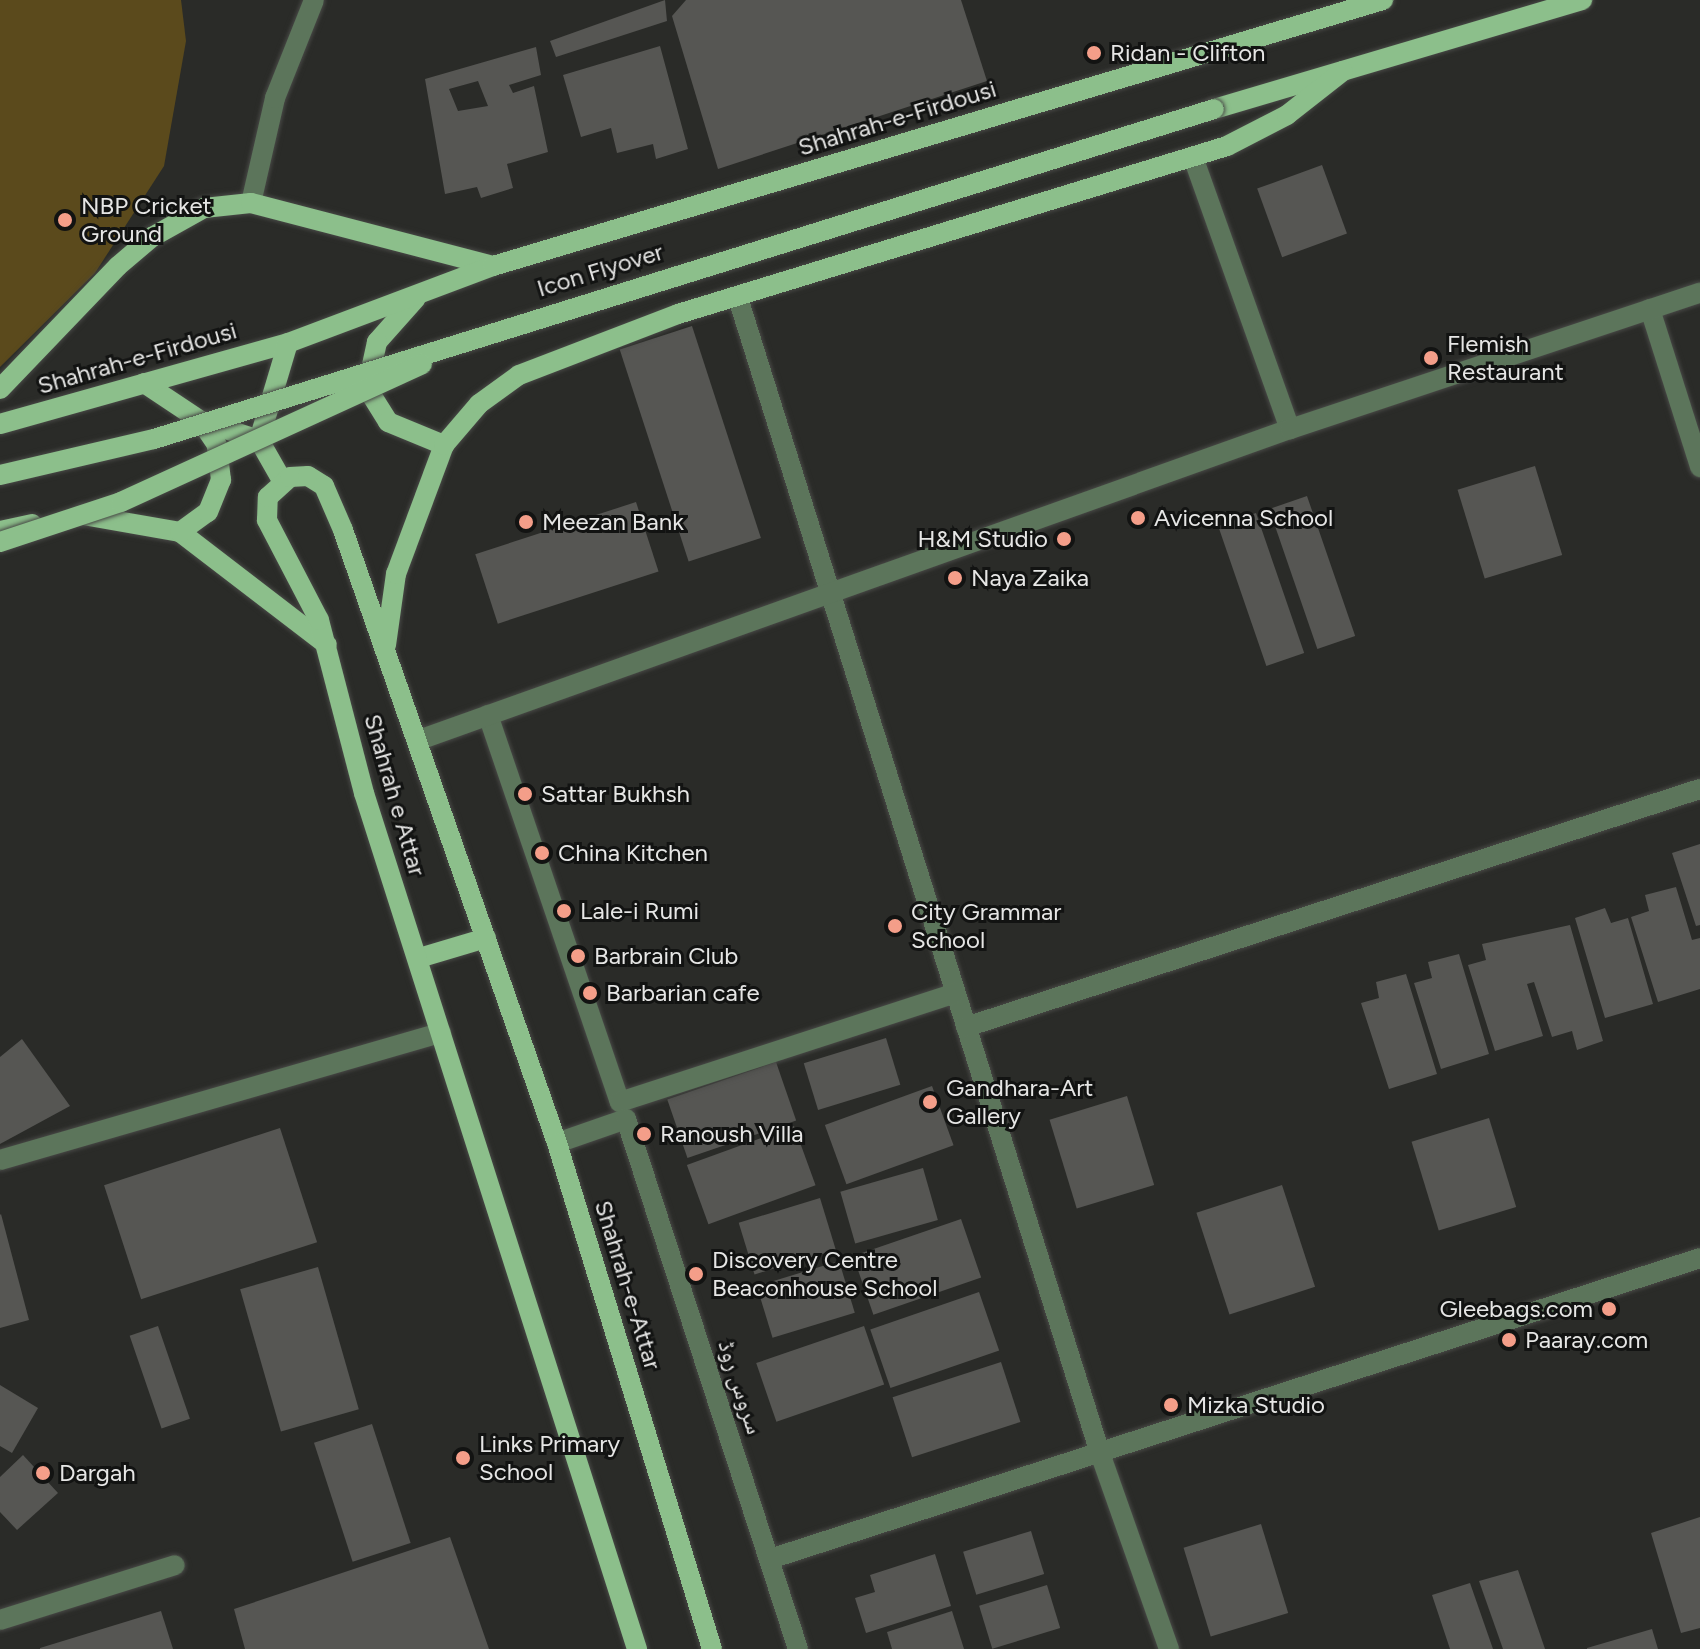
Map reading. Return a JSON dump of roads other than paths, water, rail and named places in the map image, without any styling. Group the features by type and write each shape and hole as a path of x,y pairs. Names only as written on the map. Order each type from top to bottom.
{"main road":[{"name":"Icon Flyover","path":"0,475 154,439 1214,109 1582,0"},
{"name":"Shahrah-e-Firdousi","path":"0,424 288,343 427,288 493,266 1375,1"},
{"path":"386,649 396,574 444,445 479,404 519,375 738,298 1193,157 1287,115 1343,71"},
{"path":"0,389 152,237 204,208 251,203 493,266"},
{"path":"427,288 377,342 367,388 388,422 444,445"},
{"path":"0,542 135,495 350,402 468,339"},
{"path":"259,440 288,343"},
{"path":"144,383 201,421 259,440 283,482"},
{"path":"180,532 208,512 221,480 217,445 201,421"},
{"name":"Shahrah e Attar","path":"419,958 364,793 327,645 306,589 267,520 268,497 283,482 302,475 324,486 419,740 486,938"},
{"path":"0,531 98,515 180,532 327,645"},
{"path":"486,938 419,958 637,1649"},
{"name":"Shahrah-e-Attar","path":"486,938 557,1143 712,1649"}],"street":[{"path":"251,203 275,98 314,0"},
{"path":"1193,157 1290,429"},
{"path":"419,740 828,591 1290,429 1700,293"},
{"path":"738,298 1101,1456 1169,1649"},
{"path":"1650,309 1700,467"},
{"name":"سروس روڈ","path":"488,715 623,1110 798,1649"},
{"path":"966,1027 1700,789"},
{"path":"557,1143 623,1110 955,993"},
{"path":"0,1160 441,1033"},
{"path":"770,1559 1101,1456 1700,1258"},
{"path":"0,1620 175,1565"}],"place":[{"name":"Ridan - Clifton","path":"1094,53"},
{"name":"NBP Cricket Ground","path":"65,220"},
{"name":"Flemish Restaurant","path":"1431,358"},
{"name":"Avicenna School","path":"1138,518"},
{"name":"Meezan Bank","path":"526,522"},
{"name":"H&M Studio","path":"1064,539"},
{"name":"Naya Zaika","path":"955,578"},
{"name":"Sattar Bukhsh","path":"525,794"},
{"name":"China Kitchen","path":"542,853"},
{"name":"Lale-i Rumi","path":"564,911"},
{"name":"City Grammar School","path":"895,926"},
{"name":"Barbrain Club","path":"578,956"},
{"name":"Barbarian cafe","path":"590,993"},
{"name":"Gandhara-Art Gallery","path":"930,1102"},
{"name":"Ranoush Villa","path":"644,1134"},
{"name":"Discovery Centre Beaconhouse School","path":"696,1274"},
{"name":"Gleebags.com","path":"1609,1309"},
{"name":"Paaray.com","path":"1509,1340"},
{"name":"Mizka Studio","path":"1171,1405"},
{"name":"Links Primary School","path":"463,1458"},
{"name":"Dargah","path":"43,1473"}]}
